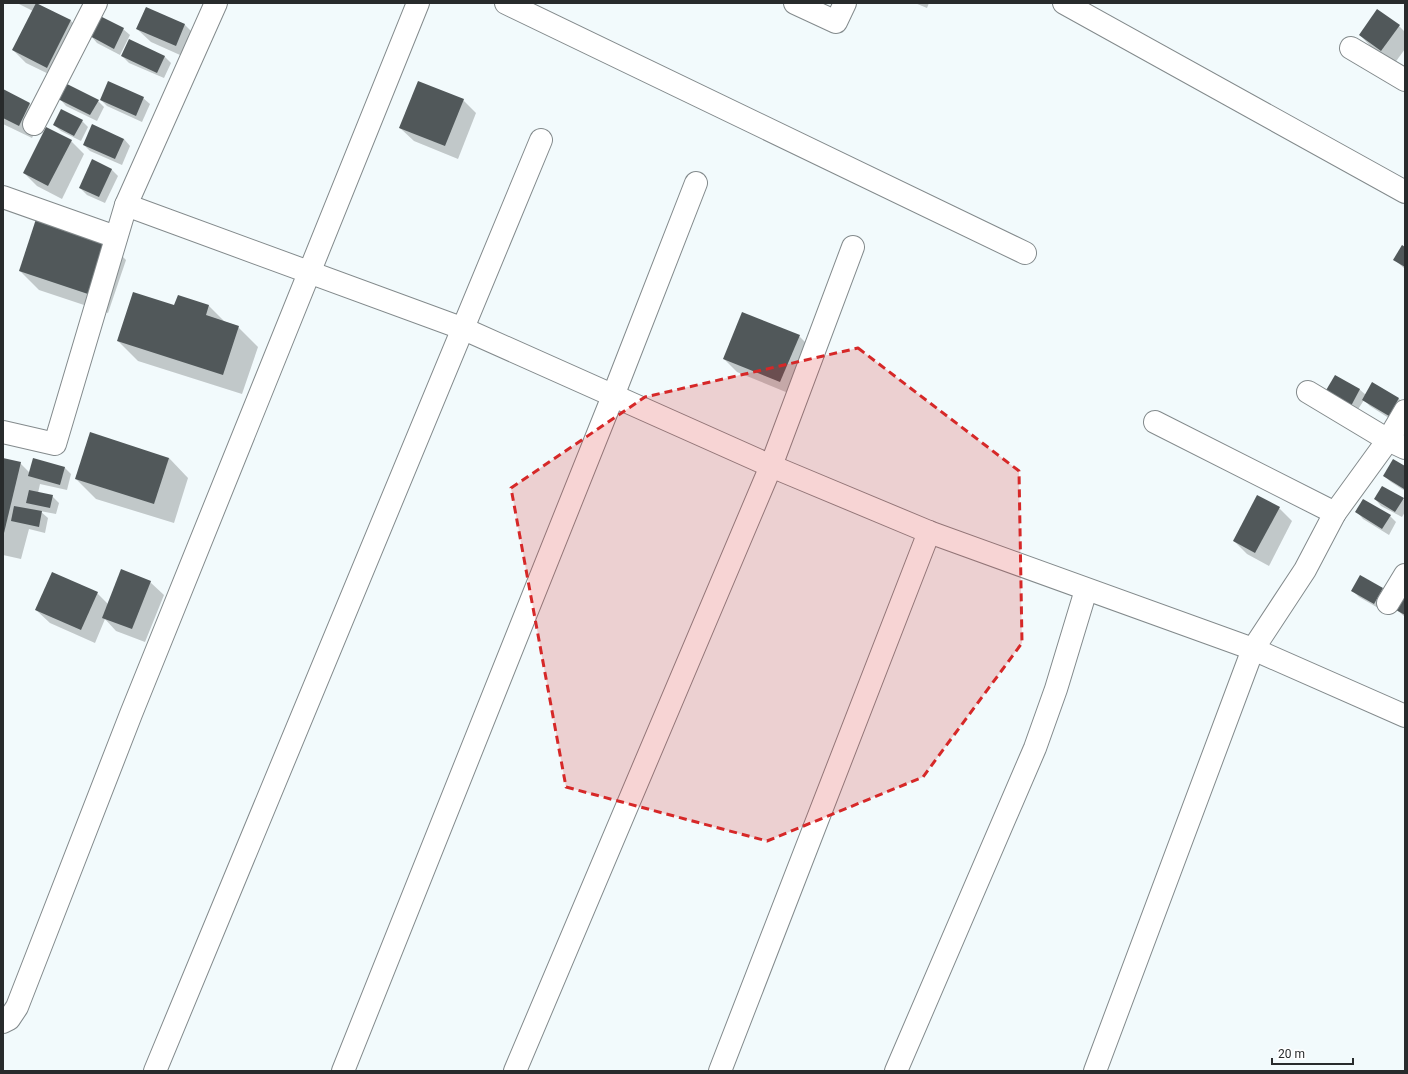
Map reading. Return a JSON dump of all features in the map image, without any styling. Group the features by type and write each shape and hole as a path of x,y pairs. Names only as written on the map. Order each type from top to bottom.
{"street":[{"path":"34,124 96,3"},
{"path":"3,432 55,444 126,205 216,3"},
{"path":"3,1022 9,1019 16,1007 131,714 418,3"},
{"path":"506,3 1025,253"},
{"path":"795,3 836,22 845,3"},
{"path":"1064,3 1405,192"},
{"path":"1351,48 1405,80"},
{"path":"155,1071 464,329 541,140"},
{"path":"343,1071 613,396 696,184"},
{"path":"3,197 116,237"},
{"path":"126,205 464,329 771,466 929,532 1086,590 1253,649 1405,716"},
{"path":"515,1071 771,466 854,247"},
{"path":"1308,392 1396,444"},
{"path":"1095,1071 1253,649 1305,570 1335,513 1396,444 1405,411"},
{"path":"1155,422 1335,513"},
{"path":"720,1071 929,532"},
{"path":"1388,603 1405,575"},
{"path":"896,1071 1035,748 1056,689 1086,590"}],"highlighted area":[{"path":"858,348 1019,471 1022,643 923,777 767,841 566,787 511,488 645,397"}],"building":[{"path":"36,3 71,20 47,68 12,50"},
{"path":"146,7 185,24 176,46 136,29"},
{"path":"1377,9 1400,25 1381,51 1359,35"},
{"path":"100,16 124,28 114,49 90,36"},
{"path":"129,39 165,56 157,73 121,56"},
{"path":"108,81 144,97 136,116 100,100"},
{"path":"418,81 464,99 445,146 399,128"},
{"path":"67,84 99,100 90,115 58,99"},
{"path":"3,89 30,103 19,126 3,118"},
{"path":"61,109 83,120 74,136 53,125"},
{"path":"92,124 124,139 115,159 83,145"},
{"path":"46,127 72,140 48,186 23,173"},
{"path":"92,159 112,169 99,197 79,188"},
{"path":"37,216 107,239 88,294 19,271"},
{"path":"1402,245 1405,247 1405,267 1393,260"},
{"path":"133,292 174,305 178,295 209,305 206,315 239,326 223,375 117,341"},
{"path":"742,312 800,335 780,382 723,359"},
{"path":"1335,375 1360,389 1351,406 1325,392"},
{"path":"1372,382 1399,398 1389,416 1362,400"},
{"path":"90,432 169,458 154,504 75,479"},
{"path":"3,458 21,462 4,533 3,533"},
{"path":"33,458 65,467 60,485 28,476"},
{"path":"1393,459 1405,466 1404,489 1383,476"},
{"path":"1382,486 1404,498 1395,512 1374,499"},
{"path":"29,490 53,495 50,508 26,503"},
{"path":"1257,495 1280,507 1255,553 1233,541"},
{"path":"1363,499 1391,515 1382,529 1355,512"},
{"path":"14,506 42,511 39,527 11,521"},
{"path":"121,569 151,581 132,629 102,618"},
{"path":"52,572 98,592 81,630 35,610"},
{"path":"1360,575 1383,588 1374,604 1351,591"},
{"path":"1405,594 1405,615 1396,610"}]}
